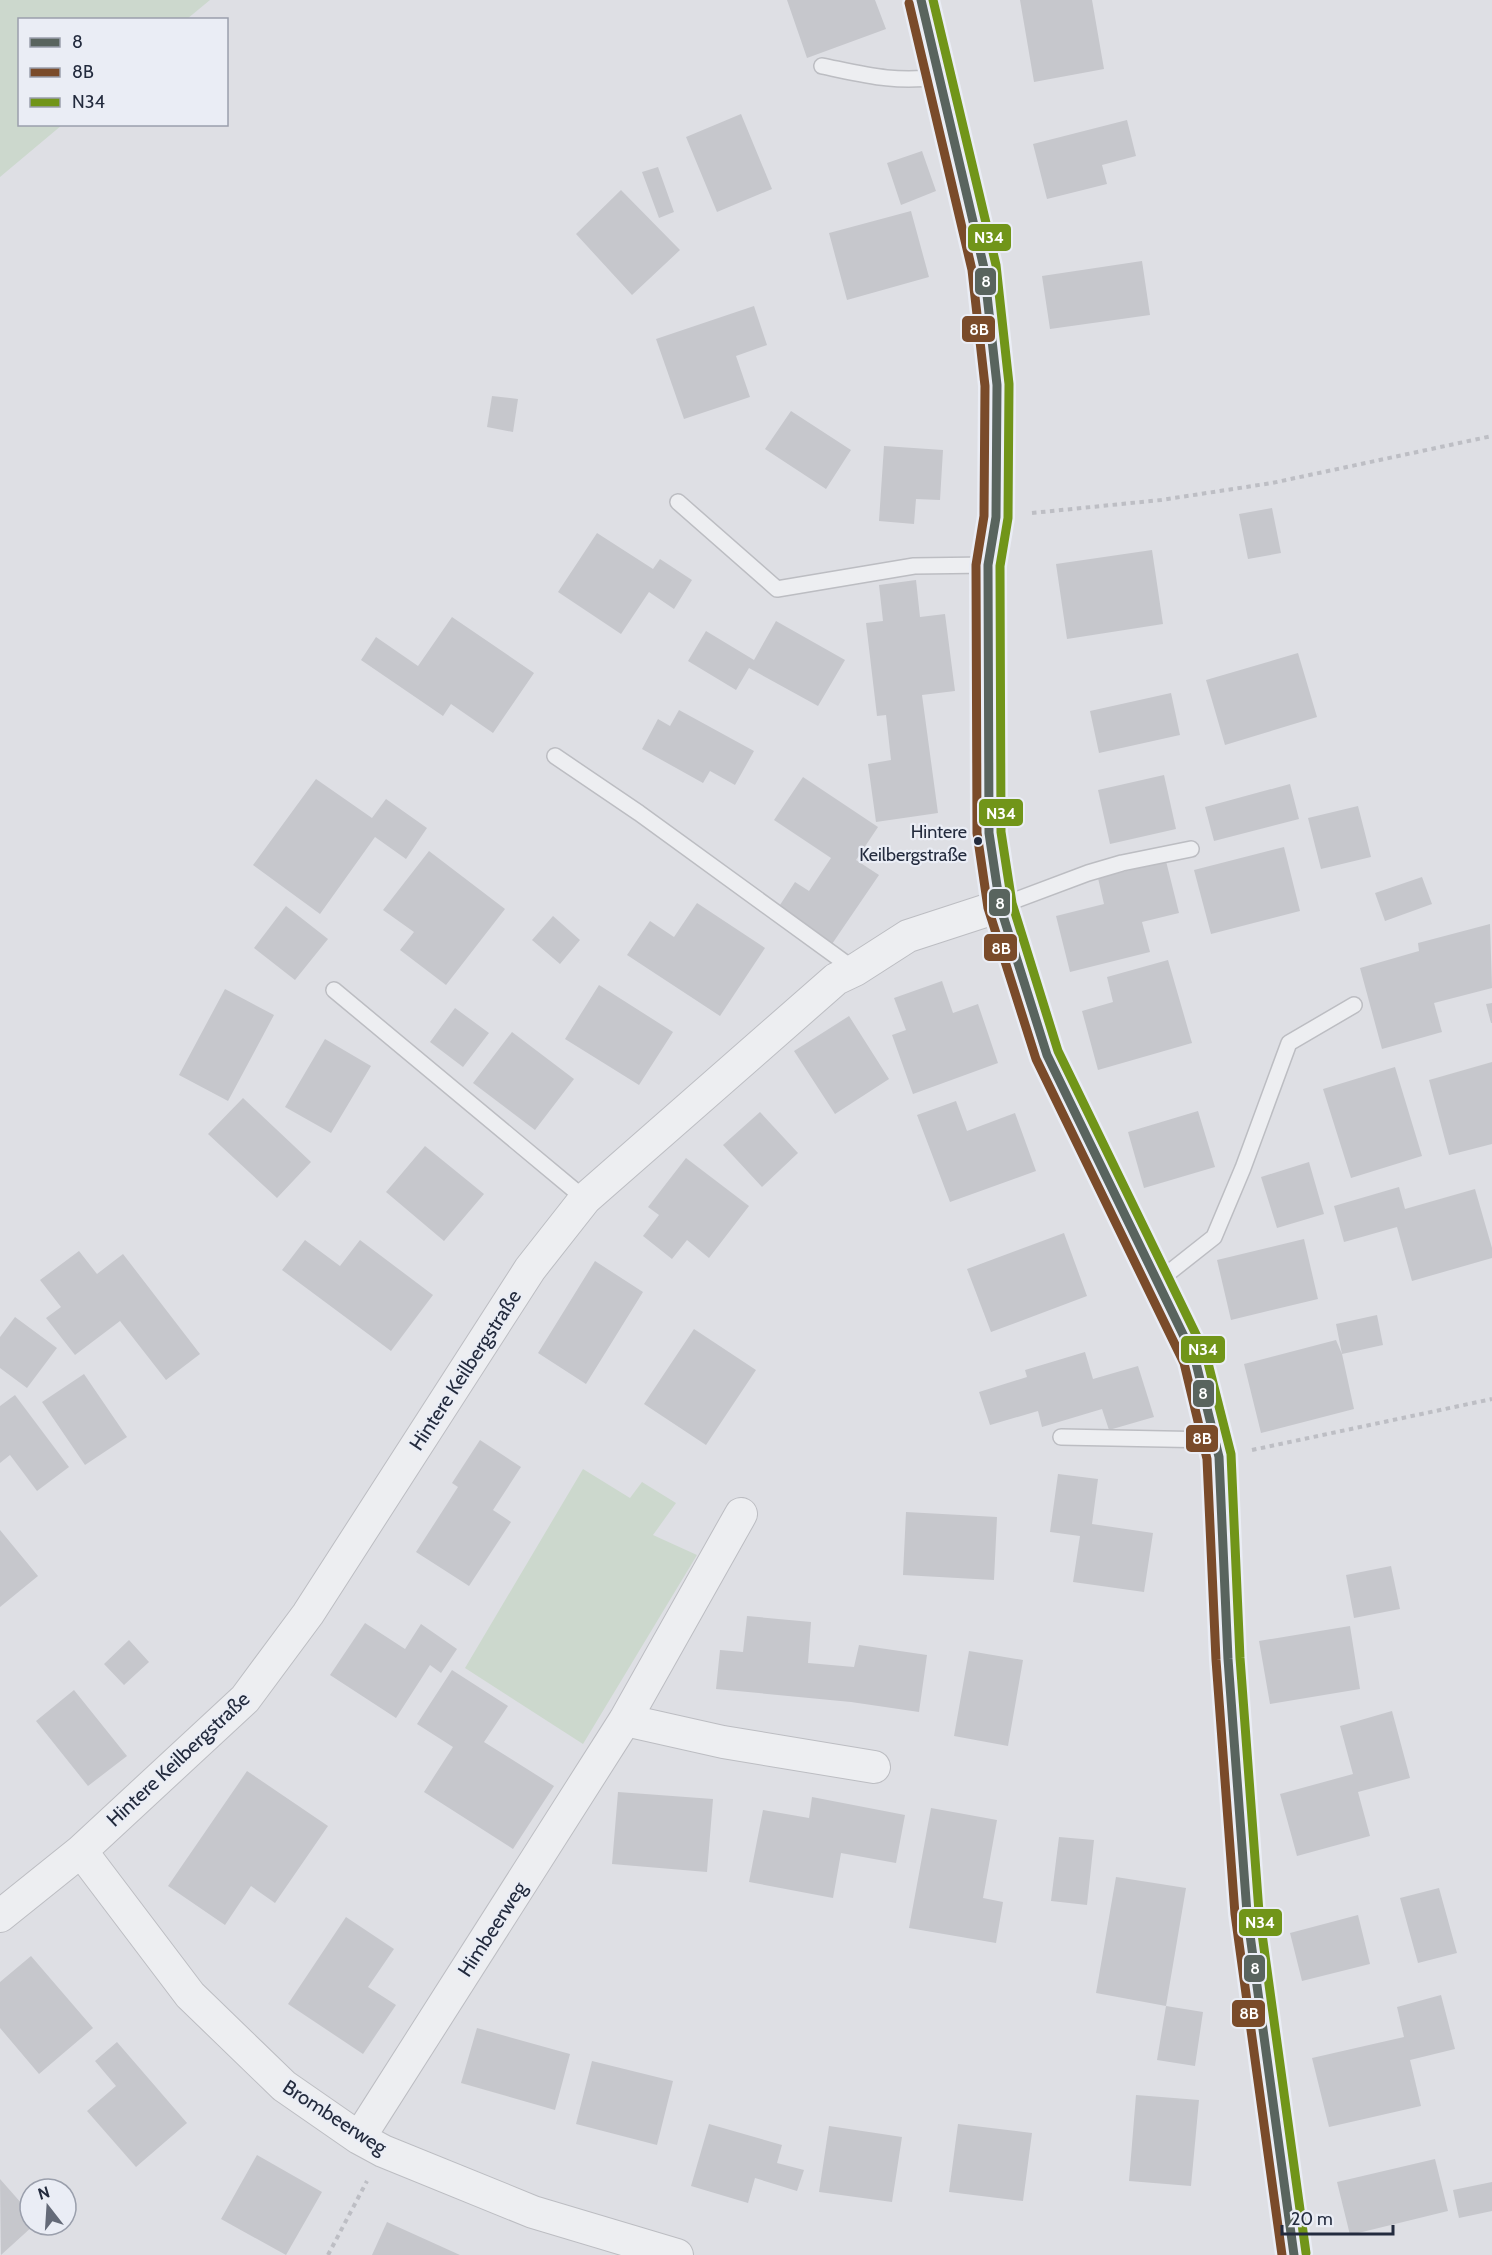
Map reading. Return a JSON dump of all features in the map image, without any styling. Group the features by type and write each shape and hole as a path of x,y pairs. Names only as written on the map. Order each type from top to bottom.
{"street":[{"path":"921,0 984,268 997,385 996,517 988,566 989,833 1000,906 1047,1055 1195,1359 1217,1449 1228,1659 1247,1913 1294,2255"},
{"name":"Hintere Keilbergstraße","path":"0,1916 81,1851 245,1699 308,1614 531,1269 585,1199 836,979 855,970 908,936 1000,906"},
{"name":"Himbeerweg","path":"371,2144 625,1720 741,1514"},
{"path":"625,1720 723,1742 873,1767"},
{"name":"Brombeerweg","path":"81,1851 190,1995 284,2086 371,2144 533,2212 677,2255"}],"lane":[{"path":"822,66 881,78 912,80 939,76"},
{"path":"678,502 777,589 914,566 988,566"},
{"path":"555,756 639,813 855,970"},
{"path":"1000,906 1122,863 1191,849"},
{"path":"334,990 585,1199"},
{"path":"1157,1282 1214,1237 1243,1168 1289,1043 1354,1005"},
{"path":"1060,1437 1217,1449"}],"path":[{"path":"996,517 1071,507 1161,500 1272,483 1492,436"},
{"path":"1217,1449 1492,1399"},
{"path":"328,2255 371,2144"}],"shaded area":[{"path":"0,0 210,0 188,18 18,18 18,126 61,126 0,177"},
{"path":"583,1469 630,1498 642,1482 676,1503 653,1535 697,1555 583,1744 465,1668"}],"building":[{"path":"787,0 875,0 886,29 807,58"},
{"path":"1020,0 1092,0 1104,69 1034,82"},
{"path":"741,114 772,189 717,212 686,137"},
{"path":"1127,120 1136,156 1102,165 1107,184 1047,199 1033,144"},
{"path":"922,151 936,191 901,205 887,163"},
{"path":"658,167 674,212 659,218 642,172"},
{"path":"621,190 680,250 632,295 576,234"},
{"path":"911,211 929,277 847,300 829,233"},
{"path":"1142,261 1150,315 1050,329 1042,276"},
{"path":"754,306 767,345 736,356 750,397 684,419 656,339"},
{"path":"492,396 518,399 513,432 487,427"},
{"path":"791,411 851,450 826,489 765,449"},
{"path":"884,446 943,450 940,500 916,499 914,524 879,521"},
{"path":"1272,508 1281,553 1248,559 1239,514"},
{"path":"597,533 653,569 660,559 692,580 674,609 649,592 621,634 558,592"},
{"path":"1152,550 1163,624 1067,639 1056,564"},
{"path":"916,580 920,617 945,614 955,691 922,695 938,813 876,822 868,764 891,760 886,715 877,716 866,623 883,621 879,585"},
{"path":"452,617 534,673 493,733 451,704 443,716 361,660 376,637 418,666"},
{"path":"776,621 845,660 818,706 749,668 736,690 688,661 706,631 754,660"},
{"path":"1298,653 1317,717 1225,745 1206,680"},
{"path":"1171,693 1180,735 1099,753 1090,711"},
{"path":"679,710 754,751 735,785 710,771 703,783 642,749 658,719 670,726"},
{"path":"1164,775 1176,829 1110,844 1098,790"},
{"path":"803,777 878,827 856,860 879,875 832,944 778,908 795,882 809,891 831,858 774,820"},
{"path":"316,779 372,818 386,799 427,828 406,859 375,837 320,914 253,865"},
{"path":"1290,784 1299,819 1214,841 1205,807"},
{"path":"1358,806 1371,857 1321,869 1308,818"},
{"path":"1284,847 1300,911 1211,934 1194,870"},
{"path":"429,851 505,909 446,985 400,950 414,932 383,910"},
{"path":"1166,861 1179,913 1142,922 1150,952 1070,972 1056,916 1104,904 1098,878"},
{"path":"1422,877 1432,904 1385,921 1375,893"},
{"path":"697,903 765,948 720,1016 627,955 650,921 674,937"},
{"path":"286,906 328,939 295,980 254,948"},
{"path":"553,916 580,940 560,964 532,940"},
{"path":"1490,924 1492,988 1434,1003 1442,1032 1382,1049 1360,968 1419,951 1418,943"},
{"path":"1168,960 1192,1043 1098,1070 1082,1011 1113,1002 1107,977"},
{"path":"942,981 953,1013 978,1004 998,1063 913,1094 892,1035 906,1030 894,998"},
{"path":"599,985 673,1032 639,1085 565,1039"},
{"path":"225,989 274,1015 228,1101 179,1075"},
{"path":"1492,1003 1492,1023 1491,1023 1486,1004"},
{"path":"455,1008 489,1033 463,1067 430,1042"},
{"path":"849,1016 889,1079 835,1114 794,1051"},
{"path":"512,1032 574,1079 535,1130 473,1083"},
{"path":"325,1039 371,1066 331,1133 285,1107"},
{"path":"1492,1062 1492,1144 1449,1155 1429,1080"},
{"path":"1395,1067 1422,1156 1351,1178 1323,1089"},
{"path":"243,1098 311,1162 277,1198 208,1134"},
{"path":"956,1101 967,1131 1015,1113 1036,1171 950,1202 917,1115"},
{"path":"1198,1111 1215,1167 1144,1188 1128,1132"},
{"path":"760,1112 798,1153 762,1187 723,1145"},
{"path":"425,1146 484,1194 444,1241 386,1192"},
{"path":"686,1158 749,1206 709,1258 687,1240 672,1259 643,1236 659,1215 648,1207"},
{"path":"1309,1162 1324,1214 1277,1228 1261,1177"},
{"path":"1399,1187 1405,1209 1475,1189 1492,1248 1492,1258 1412,1281 1397,1227 1344,1242 1334,1206"},
{"path":"1064,1233 1087,1296 991,1332 967,1269"},
{"path":"1304,1239 1318,1299 1231,1320 1217,1260"},
{"path":"305,1240 340,1266 360,1240 433,1295 391,1351 282,1270"},
{"path":"79,1251 97,1274 123,1254 200,1354 166,1380 120,1321 75,1355 46,1318 61,1307 40,1280"},
{"path":"595,1261 643,1292 586,1384 538,1353"},
{"path":"1377,1315 1383,1345 1342,1354 1336,1324"},
{"path":"15,1317 57,1348 27,1388 0,1368 0,1337"},
{"path":"694,1329 756,1370 706,1445 644,1404"},
{"path":"1336,1340 1342,1354 1354,1409 1261,1433 1244,1364"},
{"path":"1085,1352 1093,1379 1138,1366 1154,1417 1109,1430 1102,1409 1042,1427 1038,1411 990,1425 979,1392 1027,1377 1025,1370"},
{"path":"84,1374 127,1437 85,1465 42,1402"},
{"path":"15,1395 69,1467 37,1491 10,1455 0,1463 0,1406"},
{"path":"480,1440 521,1467 493,1510 511,1522 469,1586 416,1552 458,1487 452,1483"},
{"path":"1058,1474 1098,1479 1092,1524 1153,1533 1144,1592 1073,1582 1080,1536 1050,1532"},
{"path":"906,1512 997,1517 994,1580 903,1575"},
{"path":"0,1530 38,1576 0,1607"},
{"path":"1391,1566 1400,1609 1354,1618 1346,1575"},
{"path":"747,1616 811,1622 808,1663 854,1667 859,1645 927,1655 919,1712 851,1702 716,1689 720,1650 743,1652"},
{"path":"365,1623 405,1649 421,1624 457,1649 441,1673 430,1665 396,1718 330,1675"},
{"path":"1350,1626 1360,1689 1270,1704 1259,1641"},
{"path":"129,1640 149,1662 124,1685 104,1664"},
{"path":"969,1651 1023,1660 1008,1746 954,1736"},
{"path":"452,1670 508,1706 484,1742 554,1786 513,1849 424,1792 453,1747 417,1724"},
{"path":"74,1690 127,1756 88,1786 36,1721"},
{"path":"1392,1711 1410,1778 1358,1792 1370,1836 1297,1856 1280,1794 1353,1774 1340,1726"},
{"path":"247,1771 328,1826 275,1903 251,1886 225,1925 168,1886"},
{"path":"618,1792 713,1799 707,1872 612,1864"},
{"path":"812,1797 905,1815 896,1863 841,1853 833,1898 749,1882 763,1810 809,1818"},
{"path":"931,1808 997,1820 983,1898 1003,1902 996,1943 909,1928"},
{"path":"1059,1837 1094,1840 1087,1905 1051,1901"},
{"path":"1116,1877 1186,1888 1166,2006 1096,1993"},
{"path":"1439,1888 1457,1953 1418,1963 1400,1898"},
{"path":"1358,1915 1370,1964 1302,1981 1290,1933"},
{"path":"346,1917 394,1949 368,1987 396,2005 363,2054 288,2004"},
{"path":"31,1956 93,2028 39,2074 0,2028 0,1982"},
{"path":"1441,1995 1455,2049 1410,2060 1421,2106 1329,2127 1312,2058 1404,2037 1397,2007"},
{"path":"1166,2006 1203,2012 1195,2066 1157,2060"},
{"path":"477,2028 570,2054 555,2110 461,2083"},
{"path":"117,2042 187,2123 136,2167 87,2111 116,2086 95,2061"},
{"path":"592,2061 673,2081 657,2145 576,2124"},
{"path":"1136,2095 1199,2100 1191,2186 1129,2181"},
{"path":"709,2124 782,2145 777,2163 804,2170 797,2191 755,2178 748,2203 691,2186"},
{"path":"958,2124 1032,2133 1023,2201 949,2192"},
{"path":"829,2126 902,2137 892,2202 819,2192"},
{"path":"257,2155 322,2192 286,2255 221,2219"},
{"path":"1435,2159 1448,2211 1350,2235 1337,2182"},
{"path":"0,2179 18,2199 18,2237 21,2237 1,2255"},
{"path":"1492,2182 1492,2211 1459,2218 1453,2190"},
{"path":"387,2222 460,2255 372,2255"}],"transit line":[{"name":"8","path":"921,0 984,268 997,385 996,517 988,565 989,833 1000,906 1047,1055 1195,1359 1219,1457 1228,1659 1247,1913 1294,2255"},
{"name":"N34","path":"933,0 996,265 1009,384 1008,518 1000,566 1001,832 1012,903 1058,1051 1206,1355 1231,1454 1240,1658 1259,1912 1306,2253"},
{"name":"8B","path":"909,3 972,270 985,386 984,516 976,565 977,833 988,908 1036,1059 1184,1363 1207,1459 1216,1660 1235,1914 1282,2255"}],"place":[{"name":"Hintere Keilbergstraße","path":"978,841"}]}
